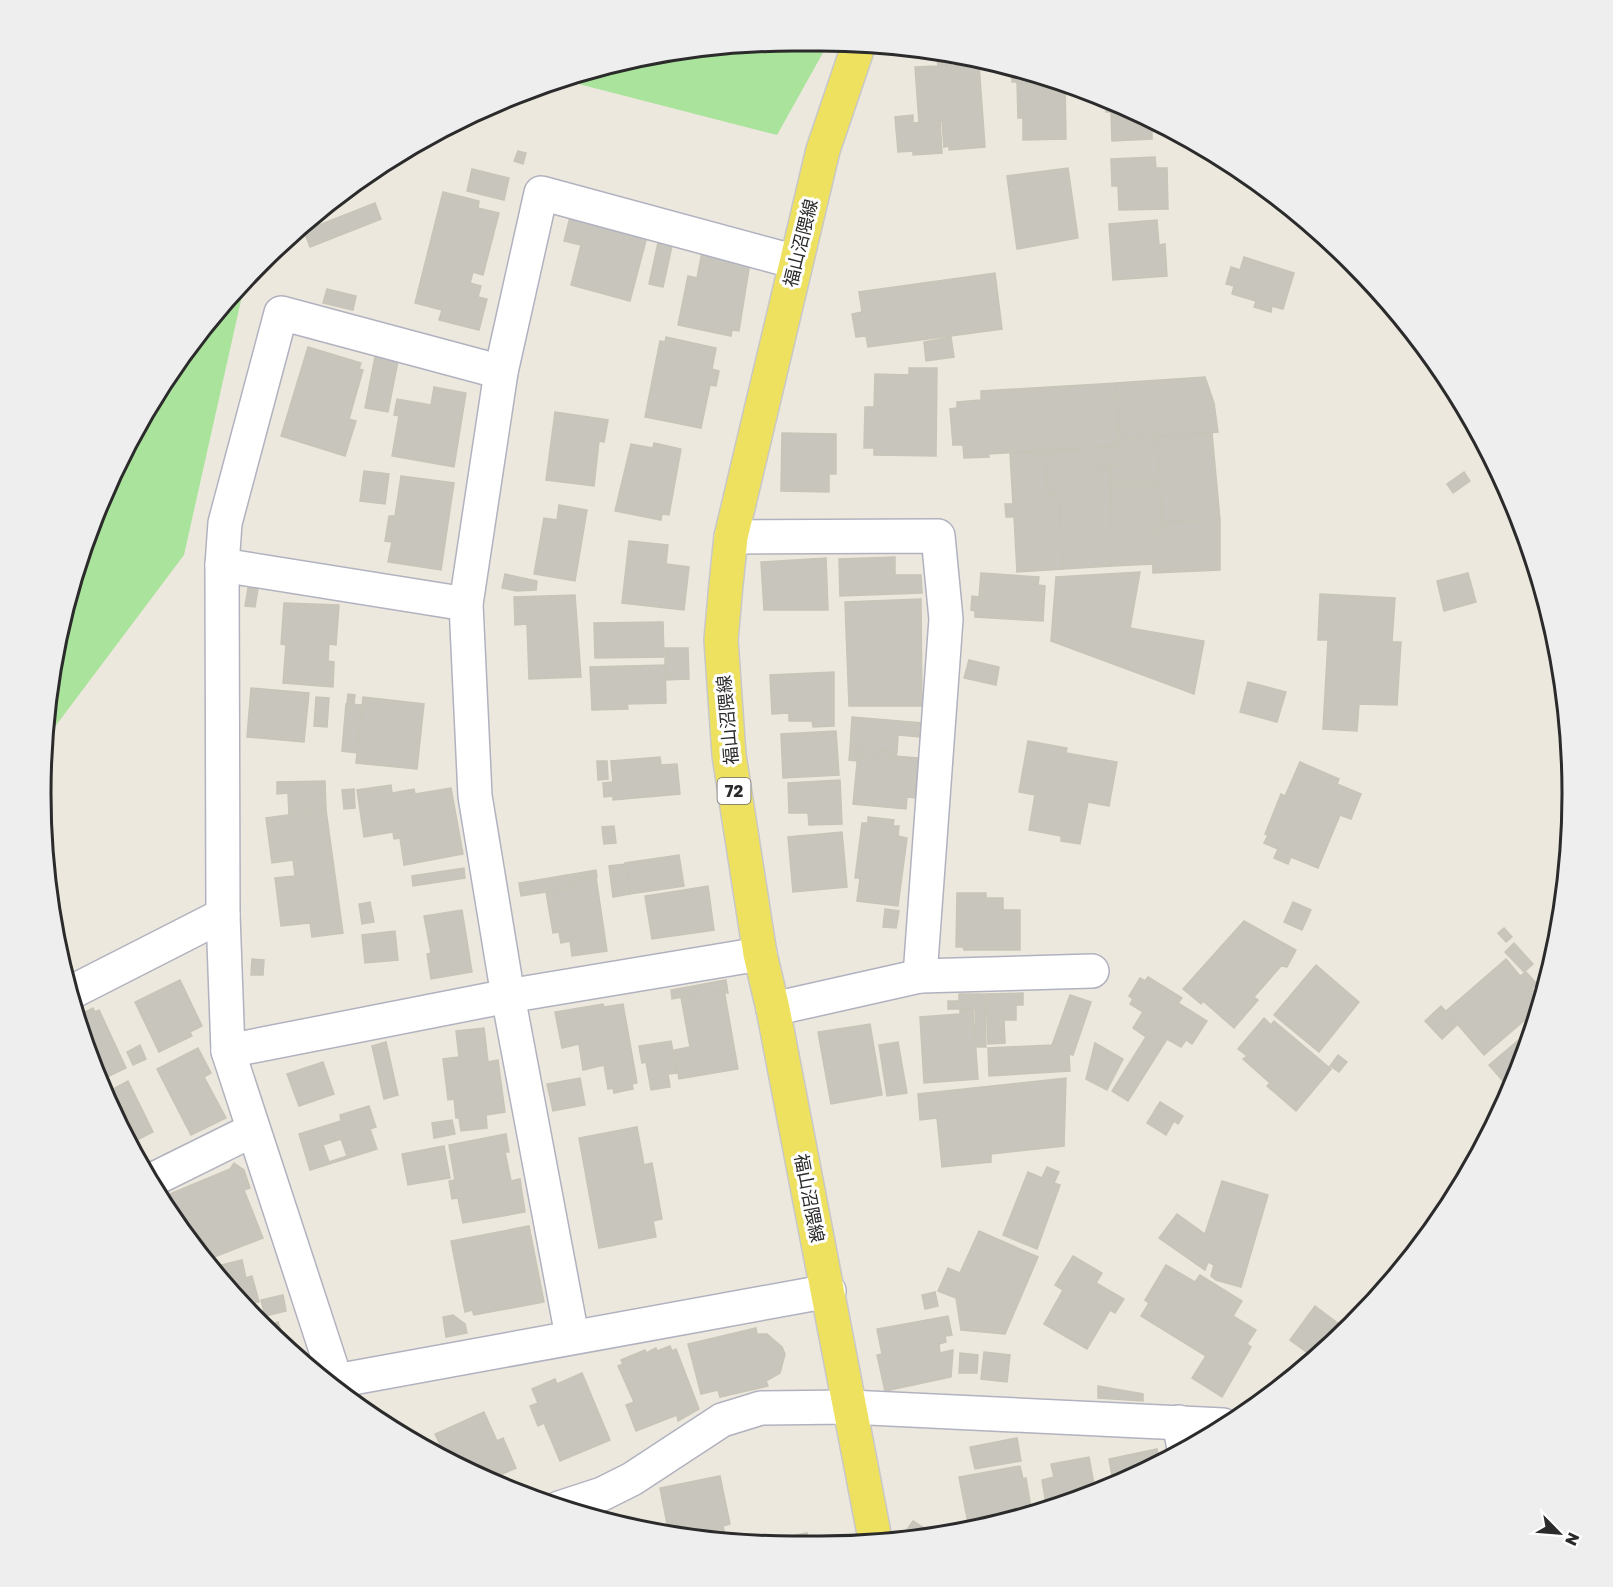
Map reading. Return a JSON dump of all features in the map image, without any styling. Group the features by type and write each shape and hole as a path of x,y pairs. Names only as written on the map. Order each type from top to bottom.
{"main road":[{"name":"福山沼隈線","path":"856,53 823,150 730,537 721,640 729,755 760,954 829,1291 874,1534"}],"street":[{"path":"572,1336 508,996 475,796 466,604 501,372 541,193 796,261"},
{"path":"335,1378 228,1051 223,915 222,565 225,523 281,313 501,372"},
{"path":"730,537 938,536 946,619 920,976"},
{"path":"222,565 466,604"},
{"path":"77,989 223,915"},
{"path":"228,1051 508,996 760,954"},
{"path":"773,1009 920,976 1092,971"},
{"path":"158,1177 253,1130"},
{"path":"338,1381 572,1336 829,1291"},
{"path":"589,1507 604,1507 632,1479 722,1420 760,1408 849,1407 1181,1436 1200,1431"}],"green space":[{"path":"824,51 777,135 576,83 649,65 697,57 745,53"},
{"path":"242,297 184,555 54,727 65,649 76,601 90,555 108,509 150,422 204,341"}],"building":[{"path":"937,61 951,63 951,66 964,65 979,69 985,147 949,150 949,146 944,147 942,121 919,123 915,67 938,66"},
{"path":"1012,76 1065,93 1066,139 1023,140 1023,118 1018,118 1017,82 1012,82"},
{"path":"1106,109 1152,130 1152,139 1112,141 1111,112 1106,112"},
{"path":"913,115 913,123 940,121 942,153 913,155 913,151 898,152 895,117"},
{"path":"518,151 526,153 523,164 514,161"},
{"path":"1155,157 1156,168 1167,168 1168,209 1119,210 1118,186 1112,186 1111,159"},
{"path":"1068,168 1078,238 1017,249 1007,176"},
{"path":"472,169 509,178 504,200 467,191"},
{"path":"443,192 479,201 478,208 499,213 483,275 473,272 470,283 481,286 478,297 487,299 479,330 439,320 442,310 415,303"},
{"path":"375,203 381,219 310,247 305,234 313,227"},
{"path":"572,209 649,229 630,301 571,285 581,245 564,241"},
{"path":"1157,220 1159,245 1165,244 1167,276 1113,280 1109,224"},
{"path":"661,229 675,232 663,287 649,284"},
{"path":"704,242 751,256 739,331 732,330 731,336 678,325 688,276 697,278"},
{"path":"1244,257 1294,273 1283,309 1272,306 1271,312 1254,307 1256,301 1232,294 1234,286 1226,284 1231,267 1240,270"},
{"path":"995,273 1002,329 868,347 866,336 856,337 852,314 862,312 859,292"},
{"path":"327,289 356,296 353,310 323,303"},
{"path":"666,337 716,348 712,369 719,371 716,386 710,385 701,428 645,417 660,341 665,342"},
{"path":"951,337 954,357 926,361 924,342"},
{"path":"308,347 361,363 359,369 363,370 349,419 356,421 345,456 281,436"},
{"path":"375,357 398,361 388,412 365,408"},
{"path":"909,368 937,368 936,456 874,455 874,448 864,448 865,407 874,407 875,374 909,375"},
{"path":"1205,377 1214,403 1218,432 1120,440 1116,383"},
{"path":"1116,383 1120,446 988,454 989,457 964,458 963,445 953,445 950,409 957,408 957,402 981,400 981,391"},
{"path":"434,387 466,393 454,467 392,456 399,416 394,415 397,399 431,405"},
{"path":"555,412 608,420 604,442 599,441 594,486 546,480"},
{"path":"782,433 836,434 836,474 829,474 829,492 781,491"},
{"path":"1212,433 1220,520 1162,522 1157,437"},
{"path":"1157,437 1160,483 1111,483 1111,465 1120,465 1120,440"},
{"path":"654,443 681,449 669,515 662,514 661,520 615,511 631,444 653,448"},
{"path":"1120,446 1120,465 1096,466 1096,448"},
{"path":"1096,448 1096,466 1111,465 1112,566 1063,569 1059,495 1048,495 1045,451"},
{"path":"1045,451 1048,495 1059,495 1063,569 1017,572 1014,517 1006,517 1005,504 1013,504 1010,453"},
{"path":"364,471 389,474 385,504 360,501"},
{"path":"1464,472 1470,481 1453,493 1447,484"},
{"path":"401,476 454,483 441,570 388,562 392,542 385,541 389,516 395,516"},
{"path":"1111,483 1160,483 1162,532 1152,532 1153,564 1112,566"},
{"path":"559,505 587,510 575,581 534,574 544,518 557,520"},
{"path":"1220,520 1220,570 1153,573 1152,532 1162,532 1162,522"},
{"path":"629,541 668,545 666,564 689,567 684,610 622,603"},
{"path":"895,557 895,575 921,575 922,593 840,596 839,559"},
{"path":"826,558 828,610 764,610 761,562"},
{"path":"1140,572 1130,628 1204,641 1194,694 1051,641 1056,577"},
{"path":"981,573 1039,577 1038,585 1045,586 1043,621 975,617 975,611 971,610 972,596 979,597"},
{"path":"1468,573 1476,602 1444,611 1437,581"},
{"path":"505,574 537,581 536,590 517,591 502,588"},
{"path":"248,588 258,589 255,607 245,606"},
{"path":"1320,594 1395,598 1392,642 1401,642 1397,705 1359,704 1357,731 1323,729 1328,640 1318,640"},
{"path":"575,595 581,677 529,679 527,624 515,625 514,597"},
{"path":"921,599 922,706 849,706 845,602"},
{"path":"284,603 339,605 336,645 329,644 328,661 334,662 333,687 283,683 286,645 281,644"},
{"path":"663,622 664,657 595,658 594,623"},
{"path":"665,648 688,648 689,679 665,680"},
{"path":"969,660 999,667 996,685 964,678"},
{"path":"665,665 666,703 627,704 628,709 592,710 590,667"},
{"path":"834,672 834,726 813,727 812,721 789,721 789,713 772,714 770,675"},
{"path":"1248,682 1286,692 1277,722 1240,712"},
{"path":"251,688 309,693 304,742 247,737"},
{"path":"348,694 355,695 354,704 347,704"},
{"path":"316,697 329,698 327,727 314,726"},
{"path":"363,697 424,704 417,769 356,763"},
{"path":"346,704 362,705 357,753 342,751"},
{"path":"852,717 922,723 921,737 898,735 897,752 850,749"},
{"path":"836,731 839,775 783,778 781,734"},
{"path":"1028,741 1067,748 1066,753 1117,762 1109,806 1088,802 1080,844 1061,841 1061,836 1029,830 1035,795 1019,792"},
{"path":"850,749 897,752 896,756 858,753 857,761 849,760"},
{"path":"858,753 918,758 915,798 907,797 906,809 853,804"},
{"path":"660,757 661,765 677,764 680,794 613,800 613,796 604,797 603,783 613,782 611,761"},
{"path":"597,761 607,761 608,779 598,780"},
{"path":"1300,762 1339,779 1337,784 1361,794 1351,819 1340,815 1318,868 1291,857 1288,864 1274,858 1278,849 1264,843 1268,835 1265,834 1281,794 1285,796"},
{"path":"840,780 842,824 809,825 808,813 789,813 788,783"},
{"path":"325,781 326,810 289,815 288,793 277,794 277,782"},
{"path":"391,785 392,793 414,789 415,794 451,788 463,854 404,865 400,838 394,839 393,832 364,837 357,790"},
{"path":"354,789 355,808 344,809 342,790"},
{"path":"326,810 343,933 312,937 310,923 281,926 275,878 295,876 293,860 272,863 266,818"},
{"path":"868,817 894,820 893,826 899,826 898,836 907,838 898,906 857,901 860,878 855,878 862,823 868,823"},
{"path":"614,826 616,843 604,844 602,827"},
{"path":"842,832 847,887 793,892 788,837"},
{"path":"679,855 684,886 630,894 625,863"},
{"path":"625,864 630,894 613,897 609,866"},
{"path":"464,868 465,878 413,886 412,876"},
{"path":"596,870 597,877 570,882 572,888 521,896 519,883"},
{"path":"596,877 607,951 572,956 570,941 561,943 559,932 553,933 546,892 572,888 570,882"},
{"path":"708,886 714,930 652,939 645,896"},
{"path":"957,893 986,893 986,898 1003,898 1003,910 1020,910 1020,950 964,950 963,947 956,947"},
{"path":"370,902 374,922 362,924 359,904"},
{"path":"1293,902 1311,910 1302,930 1284,922"},
{"path":"885,909 899,911 896,928 883,927"},
{"path":"462,910 472,972 431,979 427,954 431,953 424,916"},
{"path":"1244,921 1296,950 1287,967 1281,966 1254,997 1258,1000 1234,1028 1203,1001 1201,1004 1183,989"},
{"path":"1504,928 1512,937 1506,942 1498,933"},
{"path":"395,931 398,960 365,963 362,935"},
{"path":"1514,943 1533,964 1524,972 1505,952"},
{"path":"252,959 264,960 263,975 251,975"},
{"path":"1506,959 1520,976 1526,972 1537,984 1532,989 1535,992 1527,1018 1484,1055 1446,1011"},
{"path":"1316,965 1359,1002 1319,1052 1274,1015"},
{"path":"1148,977 1182,998 1178,1003 1207,1021 1192,1044 1186,1040 1181,1047 1167,1039 1128,1101 1112,1091 1146,1037 1133,1028 1143,1012 1130,1004 1133,999 1129,996 1140,978 1145,981"},
{"path":"180,980 202,1026 190,1032 192,1036 159,1052 135,1002"},
{"path":"726,980 728,993 724,993 724,990 672,999 671,990"},
{"path":"724,990 738,1069 679,1079 674,1050 690,1047 681,997"},
{"path":"1023,993 1023,1005 1016,1005 1016,1020 1004,1020 1005,1043 988,1044 986,994"},
{"path":"959,994 985,994 986,1047 976,1047 975,1009 948,1009 948,1001 959,1001"},
{"path":"1070,995 1091,1002 1073,1055 1069,1054 1070,1071 989,1076 988,1048 1052,1045"},
{"path":"603,1004 604,1007 623,1004 637,1083 632,1084 633,1089 614,1093 613,1088 608,1089 604,1065 583,1070 579,1044 562,1048 555,1012"},
{"path":"1441,1006 1458,1024 1442,1039 1425,1021"},
{"path":"93,1008 95,1012 99,1010 126,1068 108,1077 84,1012"},
{"path":"960,1009 973,1010 978,1079 924,1083 920,1017 960,1014"},
{"path":"1264,1018 1271,1025 1274,1021 1331,1069 1296,1111 1267,1086 1270,1083 1243,1059 1247,1056 1238,1049"},
{"path":"870,1024 882,1095 831,1104 818,1032"},
{"path":"484,1028 488,1062 498,1060 505,1112 486,1115 487,1128 461,1131 459,1118 456,1118 454,1099 448,1100 443,1059 459,1057 456,1031"},
{"path":"1521,1038 1503,1082 1489,1065"},
{"path":"671,1041 677,1073 668,1074 670,1087 651,1090 646,1062 642,1063 639,1046"},
{"path":"386,1042 398,1095 384,1099 372,1046"},
{"path":"898,1042 907,1093 887,1096 879,1045"},
{"path":"1095,1043 1123,1059 1107,1090 1086,1079"},
{"path":"140,1045 146,1059 133,1065 127,1052"},
{"path":"198,1048 211,1073 204,1077 226,1118 191,1135 157,1069"},
{"path":"1338,1055 1347,1062 1339,1072 1330,1066"},
{"path":"323,1062 334,1094 299,1106 287,1074"},
{"path":"580,1078 585,1105 553,1111 547,1084"},
{"path":"1066,1078 1064,1146 991,1154 991,1162 942,1167 937,1118 920,1120 918,1094"},
{"path":"128,1081 153,1132 139,1139 113,1089"},
{"path":"1160,1102 1183,1116 1178,1124 1174,1121 1166,1135 1147,1123"},
{"path":"369,1106 376,1127 370,1129 377,1149 310,1170 299,1134 341,1121 340,1115","holes":["341,1139 347,1156 329,1162 323,1145"]},
{"path":"452,1120 455,1134 434,1138 432,1123"},
{"path":"637,1127 644,1165 652,1163 662,1219 653,1221 656,1237 599,1248 579,1138"},
{"path":"506,1134 509,1152 505,1152 511,1181 520,1179 525,1212 463,1223 458,1198 452,1199 449,1181 455,1180 449,1145"},
{"path":"444,1146 450,1178 408,1185 402,1154"},
{"path":"234,1163 244,1170 250,1188 244,1190 263,1238 213,1257 176,1206 170,1194 230,1169"},
{"path":"1047,1167 1059,1172 1054,1183 1060,1185 1037,1249 1003,1235 1028,1172 1042,1178"},
{"path":"1222,1181 1268,1195 1241,1287 1216,1280 1211,1276 1214,1265 1208,1262 1205,1270 1159,1238 1177,1214 1205,1234"},
{"path":"529,1226 544,1302 474,1315 472,1310 465,1312 451,1241"},
{"path":"979,1231 1038,1257 1005,1334 961,1330 956,1298 938,1291 948,1268 960,1273"},
{"path":"1073,1256 1102,1273 1096,1283 1124,1299 1115,1313 1110,1310 1087,1349 1044,1324 1063,1290 1055,1285"},
{"path":"242,1260 246,1278 252,1276 259,1302 253,1303 220,1265"},
{"path":"1166,1265 1195,1282 1200,1275 1242,1301 1233,1316 1256,1330 1247,1344 1251,1347 1222,1397 1192,1378 1206,1356 1141,1316 1149,1303 1145,1300"},
{"path":"935,1292 938,1306 925,1309 922,1295"},
{"path":"283,1295 286,1311 265,1316 261,1300"},
{"path":"1315,1306 1339,1324 1342,1322 1308,1353 1290,1340"},
{"path":"453,1315 465,1324 467,1333 446,1337 443,1317"},
{"path":"948,1316 952,1335 945,1336 946,1342 939,1344 940,1353 953,1350 951,1377 885,1391 877,1355 882,1354 877,1329"},
{"path":"278,1322 281,1331 273,1324"},
{"path":"756,1328 757,1334 767,1334 782,1347 785,1354 780,1373 766,1381 768,1386 720,1397 718,1390 701,1394 688,1344"},
{"path":"670,1346 672,1351 676,1349 699,1409 678,1421 677,1415 636,1431 626,1405 634,1402 618,1366 623,1364 621,1360 645,1350 646,1353 656,1348 657,1351"},
{"path":"984,1352 1010,1355 1007,1382 981,1379"},
{"path":"960,1353 978,1355 977,1373 959,1373"},
{"path":"582,1373 610,1440 560,1461 544,1423 538,1426 530,1406 538,1403 532,1389 555,1379 557,1384"},
{"path":"1098,1386 1143,1394 1143,1401 1098,1398"},
{"path":"484,1412 497,1441 503,1438 516,1468 500,1475 441,1447 435,1434"},
{"path":"1017,1438 1021,1461 975,1469 970,1447"},
{"path":"1157,1449 1158,1454 1112,1475 1109,1459"},
{"path":"1089,1457 1094,1483 1045,1501 1042,1480 1054,1477 1051,1464"},
{"path":"1020,1466 1023,1479 1026,1478 1031,1505 968,1521 959,1477"},
{"path":"720,1476 730,1524 723,1526 724,1532 667,1525 660,1488"},
{"path":"913,1521 925,1529 916,1530 906,1531"},
{"path":"807,1533 808,1536 794,1536 792,1536"}]}
